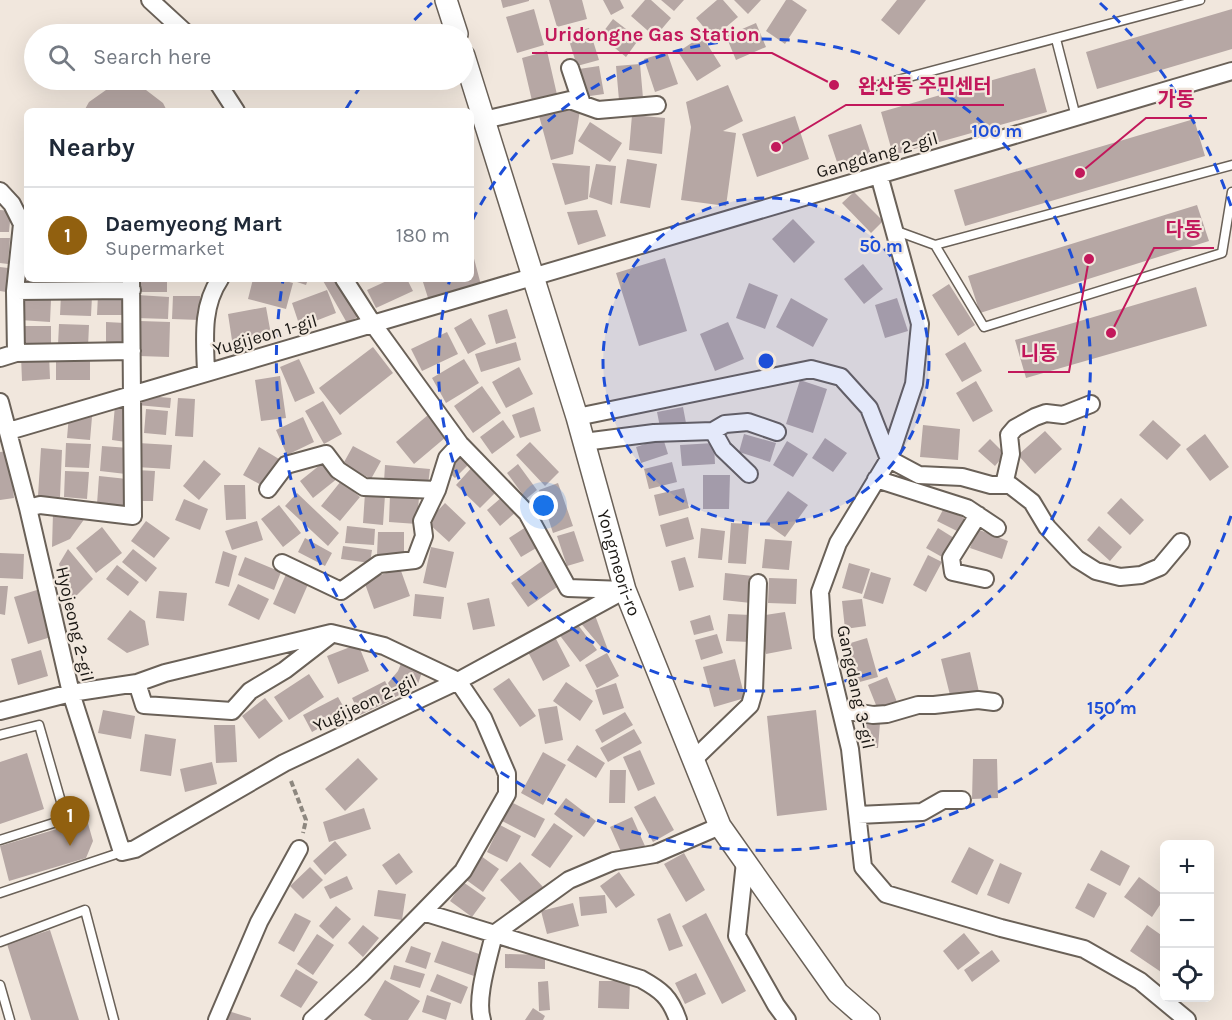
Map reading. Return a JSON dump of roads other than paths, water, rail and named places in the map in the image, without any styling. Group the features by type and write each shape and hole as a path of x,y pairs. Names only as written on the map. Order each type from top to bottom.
{"street":[{"path":"150,0 176,24"},
{"path":"446,0 454,24"},
{"path":"570,68 582,104"},
{"name":"Gangdang 2-gil","path":"533,277 1232,71"},
{"name":"Yongmeori-ro","path":"474,88 577,417 625,590 720,826 838,993 869,1020"},
{"path":"222,90 234,108"},
{"path":"484,120 570,100 598,110 657,105"},
{"name":"Gangdang 3-gil","path":"879,175 920,324 914,384 889,459 838,543 820,592 823,637 850,749 863,867 886,894 1001,928 1084,949 1140,981 1187,1020"},
{"path":"0,191 12,204 24,224 8,355 132,351"},
{"name":"Yugijeon 1-gil","path":"9,431 533,277"},
{"path":"206,373 204,330 212,291 218,282"},
{"path":"346,282 373,324 460,444 527,513 568,588 625,590"},
{"path":"15,291 131,285 133,516 40,505 28,508"},
{"path":"577,417 811,369 841,377 869,408 889,459 919,475 962,477 991,485 1010,485 1032,502 1047,527 1077,559 1096,571 1120,577 1141,575 1160,567 1181,542"},
{"name":"Hyojeong 2-gil","path":"0,402 28,508 71,693 122,852"},
{"path":"1004,485 1011,454 1009,435 1015,428 1046,413 1063,415 1091,404"},
{"path":"584,442 654,433 713,431 725,424 748,422 777,432"},
{"path":"713,431 723,448 749,474"},
{"path":"282,563 341,591 379,564 415,560 424,536 422,521 437,490 447,458 460,444"},
{"path":"268,489 286,465 326,453 338,470 364,487 437,490"},
{"path":"876,479 967,508 997,528"},
{"path":"978,515 951,558 953,572 985,579"},
{"path":"693,760 750,705 754,692 758,583"},
{"name":"Yugijeon 2-gil","path":"122,852 135,849 284,763 458,681 625,590"},
{"path":"137,683 144,705 232,711 250,691 285,670 331,633"},
{"path":"0,711 71,693 137,683 165,673 331,633 384,646 458,681 483,718 507,774 507,794 462,872 362,974 312,1020"},
{"path":"842,710 873,715 887,714 918,705 978,700 994,702"},
{"path":"858,815 922,812 943,800 962,800"},
{"path":"482,1020 481,992 494,934 569,880 614,861 654,854 720,826"},
{"path":"217,1020 259,922 299,849"},
{"path":"745,862 737,936 787,1020"},
{"path":"423,912 641,979 659,988 673,1005 678,1020"}],"lane":[{"path":"875,86 1200,0"},
{"path":"1056,39 1076,117"},
{"path":"894,230 935,245 1232,165"},
{"path":"935,245 984,327 1222,253 1232,192"},
{"path":"0,735 39,724 66,819 0,840"},
{"path":"0,893 122,852"},
{"path":"0,942 85,910 114,1020"},
{"path":"0,985 10,1020"}],"place":[{"name":"Uridongne Gas Station","path":"834,85"},
{"name":"완산동 주민센터","path":"776,147"},
{"name":"가동","path":"1080,173"},
{"name":"니동","path":"1089,259"},
{"name":"다동","path":"1111,333"},
{"name":"Daemyeong Mart","path":"70,846"}]}
